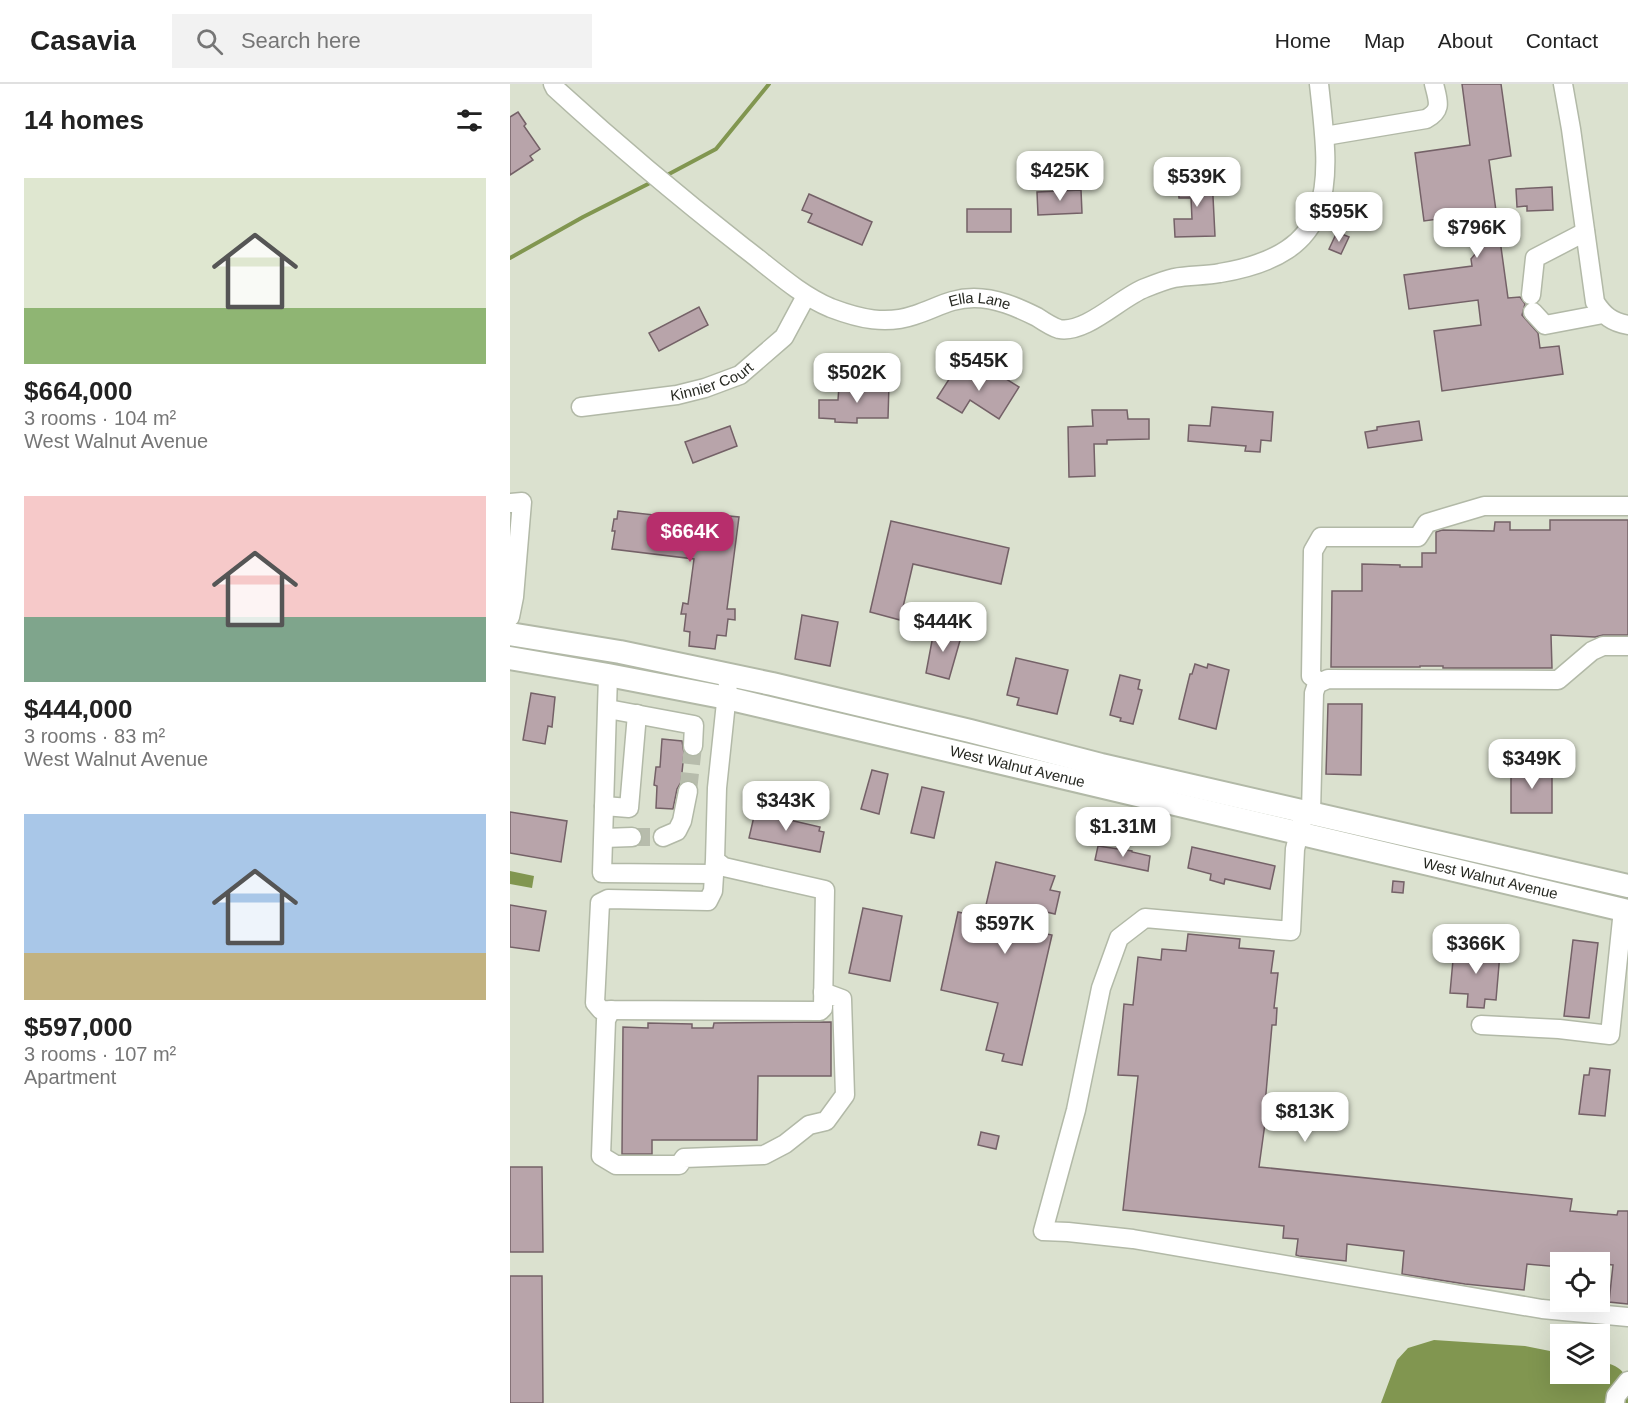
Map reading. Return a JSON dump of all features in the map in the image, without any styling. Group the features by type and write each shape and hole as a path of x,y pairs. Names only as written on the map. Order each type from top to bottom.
{"main road":[{"name":"West Walnut Avenue","path":"510,634 620,652 729,674 970,731 1101,765 1628,886"},
{"name":"West Walnut Avenue","path":"510,658 727,698 1625,910"}],"street":[{"name":"Ella Lane","path":"554,84 555,88 617,144 806,296 832,308 886,322 914,315 957,298 978,298 1016,306 1059,329 1078,328 1142,289 1173,278 1220,273 1259,264 1295,245 1315,222 1324,192 1325,136 1319,84"},
{"path":"1325,136 1426,119 1434,115 1438,109 1434,84"},
{"path":"1563,84 1594,302 1612,321 1628,325"},
{"path":"1585,232 1535,258 1532,304 1545,325 1603,314"},
{"name":"Kinnier Court","path":"581,407 677,395 705,388 740,375 784,337 806,296"},
{"path":"510,503 522,502 510,617"},
{"path":"1320,682 1311,676 1313,551 1321,537 1418,537 1427,523 1484,506 1628,506"},
{"path":"1628,646 1603,646 1592,651 1558,680 1328,679 1317,684 1314,693 1308,811 1295,849 1290,931 1145,918 1119,938 1101,988 1076,1110 1043,1232 1068,1232 1133,1239 1542,1309 1628,1317"},
{"path":"608,675 602,873 714,867 724,867 825,890 823,1008 820,1011 601,1010 596,1003 600,903 608,899 708,901 714,891 714,867 717,788 729,674"},
{"path":"608,709 694,725 693,746"},
{"path":"604,806 629,808 637,714"},
{"path":"663,837 677,831 682,821 688,791"},
{"path":"604,838 632,837"},
{"path":"1481,1025 1559,1029 1619,1037 1625,910"},
{"path":"611,1010 606,1020 601,1156 616,1165 679,1165 684,1158 764,1155 785,1144 809,1125 826,1121 845,1095 842,999 823,992"},
{"path":"1615,1403 1616,1396 1628,1381"}],"shaded area":[{"path":"510,871 534,876 532,888 510,884"},
{"path":"1434,1340 1525,1346 1550,1351 1550,1384 1610,1384 1610,1364 1624,1374 1628,1403 1381,1403 1397,1360 1408,1348"}],"building":[{"path":"1462,84 1501,84 1511,156 1489,160 1508,298 1520,297 1525,304 1522,315 1538,333 1540,348 1559,346 1563,374 1442,391 1434,331 1481,325 1478,300 1409,309 1404,275 1472,266 1471,259 1486,241 1471,243 1467,215 1424,221 1415,153 1470,145"},
{"path":"518,112 526,124 524,126 540,149 530,156 533,160 510,175 510,117"},
{"path":"1212,177 1215,236 1175,237 1174,219 1192,219 1191,198 1179,198 1178,178"},
{"path":"1552,187 1553,210 1527,211 1527,206 1517,207 1516,189"},
{"path":"1081,190 1082,213 1038,215 1037,192"},
{"path":"809,194 872,222 862,245 808,222 812,214 802,210"},
{"path":"967,209 1011,209 1011,232 967,232"},
{"path":"1337,232 1349,237 1341,254 1329,249"},
{"path":"699,307 708,325 659,351 649,333"},
{"path":"967,368 977,375 980,370 992,377 995,372 1019,387 999,419 970,400 962,413 937,398 953,373 960,378"},
{"path":"870,383 889,384 888,418 857,418 857,423 835,422 835,419 819,418 819,400 838,400 839,386 870,387"},
{"path":"1212,407 1273,412 1271,441 1261,440 1260,452 1245,451 1246,446 1188,441 1189,425 1210,426"},
{"path":"1092,410 1127,410 1128,419 1149,419 1149,439 1107,440 1107,444 1094,444 1095,476 1069,477 1068,427 1093,426"},
{"path":"1419,421 1422,440 1368,448 1365,432 1377,430 1377,427"},
{"path":"730,426 737,446 693,463 685,442"},
{"path":"618,511 699,520 699,513 739,517 727,609 735,609 735,620 728,619 726,636 717,635 715,649 689,646 690,632 684,631 686,614 681,614 683,603 688,604 694,559 612,549 615,531 612,531"},
{"path":"1550,520 1628,520 1628,635 1595,637 1551,635 1552,668 1331,667 1332,591 1362,591 1362,564 1422,567 1422,553 1436,553 1436,532 1442,530 1494,531 1495,522 1510,522 1510,530 1550,530"},
{"path":"891,521 1009,548 1001,584 913,564 900,620 870,612"},
{"path":"802,615 838,622 830,666 795,659"},
{"path":"942,627 956,630 954,636 961,637 949,679 926,673 934,630 941,631"},
{"path":"1016,658 1068,670 1057,714 1017,705 1019,698 1007,695"},
{"path":"1195,664 1207,668 1208,664 1229,670 1216,729 1179,719 1190,674"},
{"path":"1120,675 1140,680 1138,689 1142,690 1133,724 1120,721 1121,718 1110,715"},
{"path":"531,693 555,697 552,727 548,726 545,744 523,740"},
{"path":"1328,704 1362,704 1361,775 1326,774"},
{"path":"662,739 682,741 684,753 681,782 677,789 673,809 656,808 657,786 654,785 656,767 660,767"},
{"path":"1511,768 1552,768 1552,813 1511,813"},
{"path":"872,770 888,774 879,814 861,809"},
{"path":"922,787 944,792 934,838 911,833"},
{"path":"510,812 567,821 561,862 510,853"},
{"path":"755,812 820,827 819,831 824,832 820,852 749,838"},
{"path":"1098,846 1150,856 1148,871 1095,860"},
{"path":"1192,847 1275,866 1270,889 1225,879 1224,884 1210,880 1211,874 1188,868"},
{"path":"996,862 1055,876 1050,890 1060,892 1055,914 1042,911 1037,932 1052,935 1022,1065 1002,1061 1004,1054 986,1050 998,1003 941,990 958,912 983,918"},
{"path":"1393,881 1404,882 1403,893 1392,892"},
{"path":"510,905 546,911 539,951 510,947"},
{"path":"863,908 902,916 890,981 849,973"},
{"path":"1188,934 1240,939 1239,948 1274,951 1271,973 1278,973 1274,1008 1277,1008 1276,1025 1272,1025 1264,1116 1266,1116 1259,1167 1572,1199 1570,1211 1617,1215 1618,1211 1628,1211 1628,1304 1610,1302 1613,1265 1610,1265 1610,1252 1550,1252 1550,1266 1527,1264 1524,1290 1402,1274 1404,1251 1347,1244 1346,1261 1299,1256 1296,1255 1298,1239 1283,1238 1284,1226 1123,1210 1138,1076 1118,1075 1124,1004 1133,1005 1138,957 1161,960 1162,949 1186,951"},
{"path":"1573,940 1598,943 1589,1018 1564,1016"},
{"path":"1485,944 1496,946 1496,953 1500,953 1496,1000 1485,999 1484,1008 1467,1007 1468,994 1450,993 1454,949 1484,952"},
{"path":"831,1022 831,1076 758,1076 757,1140 652,1140 652,1154 622,1154 623,1027 648,1028 648,1023 692,1024 692,1028 713,1028 714,1023"},
{"path":"1590,1068 1610,1070 1605,1116 1579,1114 1584,1075 1589,1075"},
{"path":"981,1132 999,1136 996,1149 978,1145"},
{"path":"510,1167 542,1167 543,1252 510,1252"},
{"path":"510,1276 542,1276 543,1403 510,1403"}],"waterway":[{"path":"669,174 716,149 769,84"},
{"path":"510,258 648,184"}],"tunnel":[{"path":"688,791 693,746"},
{"path":"632,837 663,837"}]}
